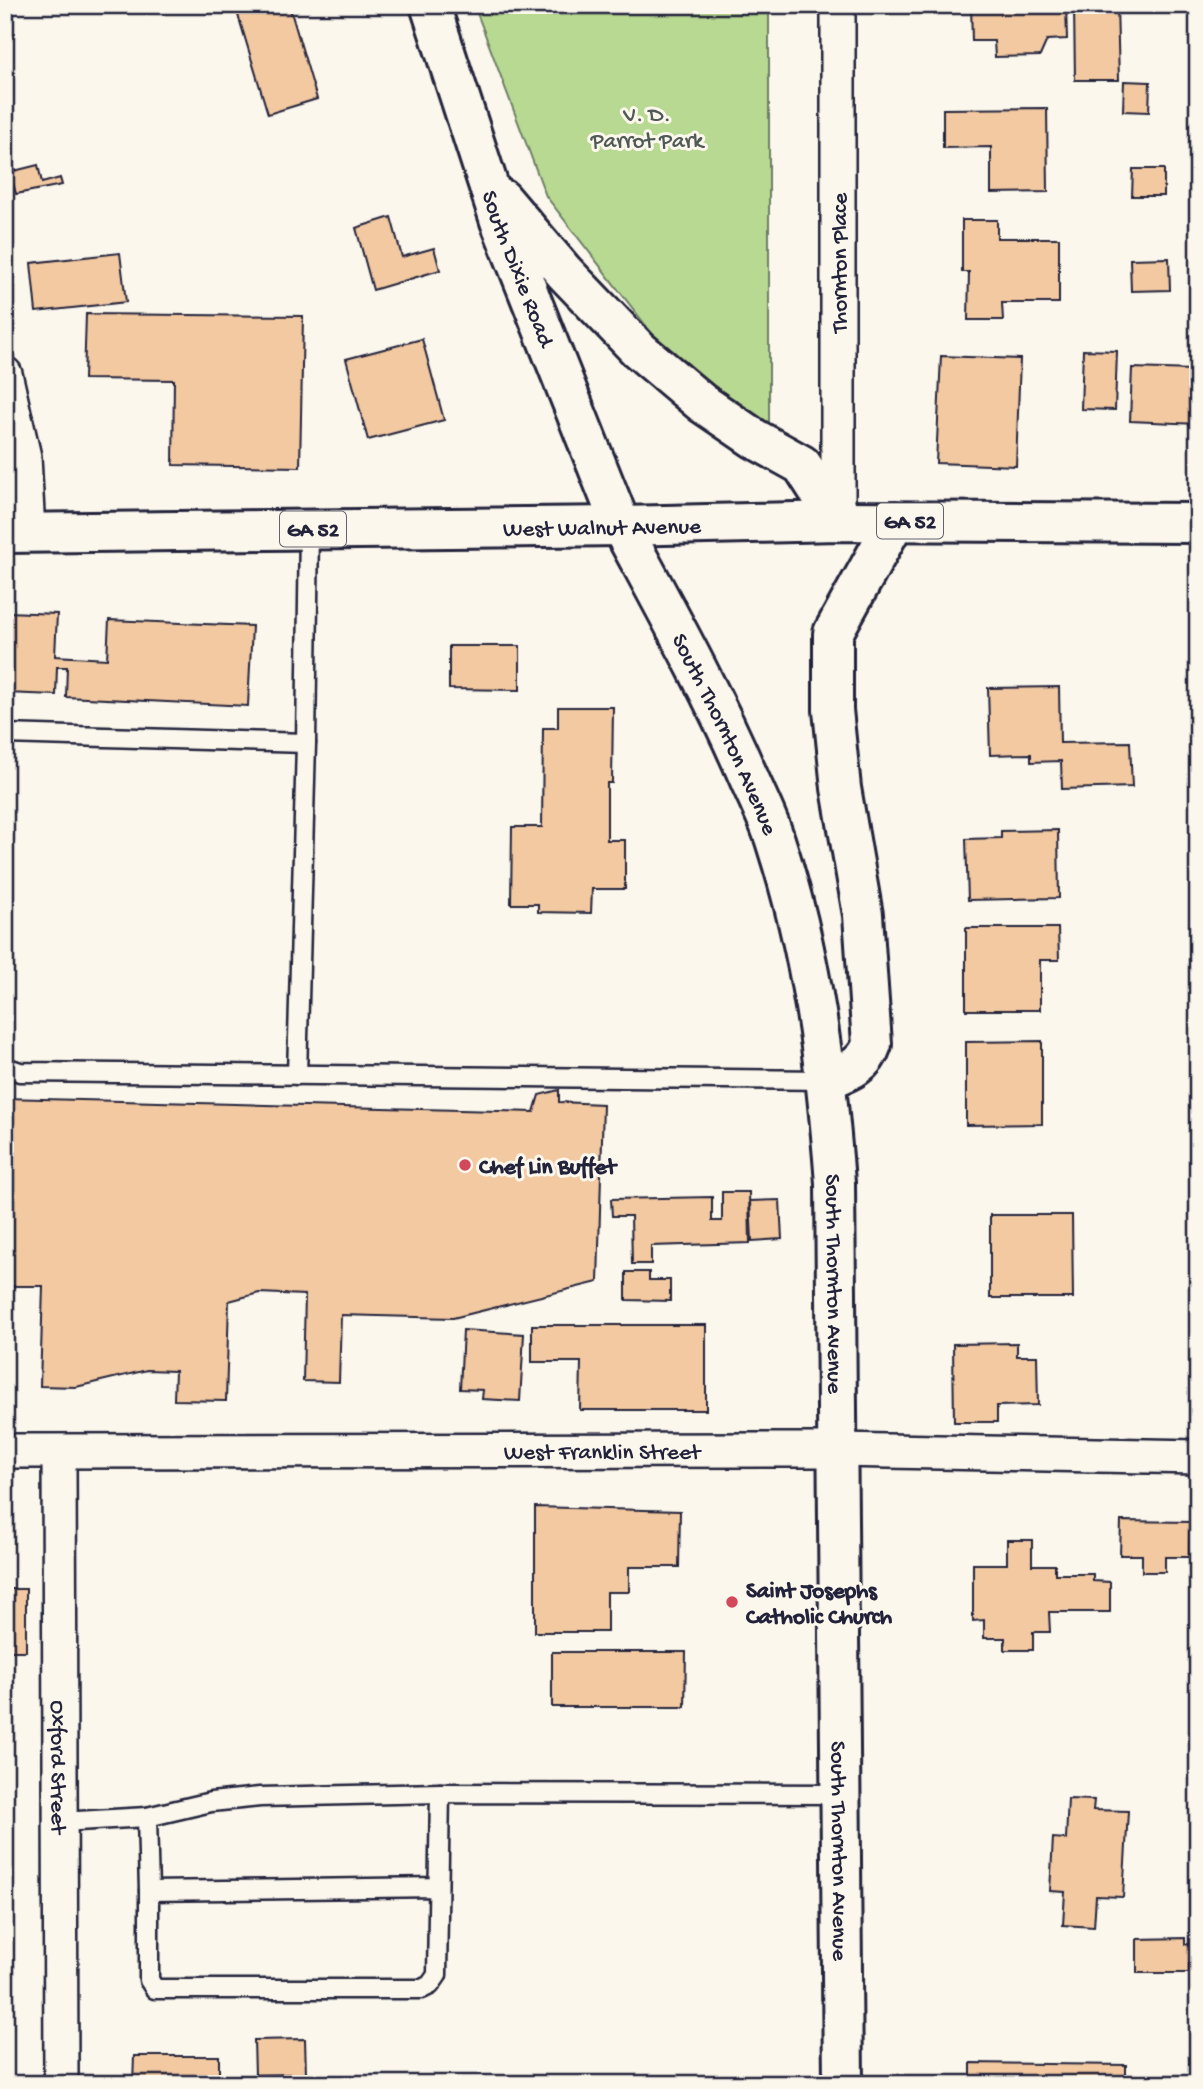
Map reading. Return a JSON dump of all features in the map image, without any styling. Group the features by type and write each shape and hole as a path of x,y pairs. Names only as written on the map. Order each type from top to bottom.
{"main road":[{"name":"South Dixie Road","path":"430,5 500,221 621,526"},
{"path":"487,182 564,272 638,349 702,403 755,439 802,465 838,521"},
{"name":"West Walnut Avenue","path":"17,533 838,521 1198,523"},
{"path":"827,1080 851,1071 864,1061 872,1044 863,915 841,788 833,710 833,633 895,521"},
{"name":"South Thornton Avenue","path":"621,526 725,723 774,838 801,932 819,1021 827,1080 835,1183 844,2084"}],"street":[{"name":"Thornton Place","path":"838,5 838,521"},
{"path":"5,374 24,457 17,533"},
{"name":"West Franklin Street","path":"5,1451 838,1450 1198,1457"},
{"name":"Oxford Street","path":"60,1452 61,2084"}],"lane":[{"path":"296,1075 309,529"},
{"path":"5,734 306,743"},
{"path":"5,1068 20,1072 827,1080"},
{"path":"60,1822 147,1817 211,1802 260,1797 440,1793 842,1794"},
{"path":"147,1817 149,1980 155,1989 422,1989 437,1975 440,1793"},
{"path":"149,1891 438,1887"}],"green space":[{"name":"V. D. Parrot Park","path":"474,5 769,5 769,433 664,349 546,196"}],"building":[{"path":"235,5 289,5 317,99 268,114"},
{"path":"971,5 1066,5 1067,39 1047,40 1040,56 995,57 994,41 972,41"},
{"path":"1074,5 1117,5 1119,80 1075,80"},
{"path":"1124,81 1150,82 1149,112 1123,111"},
{"path":"1047,108 1048,192 991,193 991,147 943,148 943,109"},
{"path":"38,165 42,183 60,178 62,185 16,194 10,172"},
{"path":"1133,169 1164,169 1164,196 1132,196"},
{"path":"391,217 402,257 434,248 440,270 373,290 356,228"},
{"path":"962,220 997,220 997,238 1059,238 1059,303 1002,303 1003,320 968,320 969,272 962,272"},
{"path":"120,253 126,302 36,312 31,263"},
{"path":"1169,258 1170,290 1131,291 1130,259"},
{"path":"86,314 303,316 300,467 173,465 174,380 84,379"},
{"path":"422,339 444,420 368,440 346,359"},
{"path":"1083,350 1117,351 1115,410 1081,409"},
{"path":"941,356 1020,359 1016,466 936,463"},
{"path":"1132,368 1193,370 1192,389 1198,389 1198,424 1130,421"},
{"path":"7,612 57,614 55,656 107,659 109,620 252,626 248,706 66,697 67,667 57,667 56,695 5,693"},
{"path":"449,646 520,646 520,690 449,689"},
{"path":"1059,687 1060,743 1130,742 1132,787 1062,789 1061,761 1031,762 1031,754 990,755 988,688"},
{"path":"558,707 613,707 612,783 607,783 607,840 625,840 625,889 592,889 591,913 538,912 538,904 511,904 512,827 542,827 543,728 558,728"},
{"path":"1058,830 1059,898 968,900 966,839 1001,838 1001,831"},
{"path":"966,928 1058,928 1059,960 1040,960 1040,1010 966,1010"},
{"path":"1042,1041 1042,1124 966,1125 966,1042"},
{"path":"559,1090 559,1102 603,1104 598,1282 453,1318 341,1315 339,1382 303,1381 305,1295 259,1293 229,1301 226,1401 174,1400 175,1371 147,1370 76,1387 40,1386 43,1286 13,1286 11,1331 5,1331 5,1098 534,1112 539,1095"},
{"path":"722,1192 749,1192 750,1243 651,1246 651,1264 632,1264 631,1216 612,1216 611,1199 712,1197 712,1221 722,1221"},
{"path":"780,1200 782,1239 752,1241 750,1201"},
{"path":"990,1215 1072,1215 1073,1298 990,1298"},
{"path":"626,1272 649,1272 649,1280 670,1280 670,1301 626,1300"},
{"path":"532,1325 706,1325 706,1410 580,1410 581,1362 532,1362"},
{"path":"463,1330 524,1334 520,1401 482,1399 483,1390 460,1389"},
{"path":"1017,1343 1017,1356 1037,1356 1038,1405 997,1406 997,1422 954,1422 953,1344"},
{"path":"535,1507 680,1511 679,1567 629,1567 629,1592 607,1592 607,1632 535,1632"},
{"path":"1121,1521 1190,1522 1189,1557 1165,1557 1165,1572 1142,1572 1142,1555 1120,1555"},
{"path":"1007,1540 1032,1540 1032,1565 1055,1565 1055,1574 1093,1574 1093,1581 1110,1582 1110,1612 1049,1612 1050,1632 1033,1632 1033,1650 1005,1650 1005,1638 984,1638 984,1620 973,1621 973,1564 1007,1564"},
{"path":"5,1589 26,1589 26,1651 5,1651"},
{"path":"552,1652 686,1652 685,1707 552,1707"},
{"path":"1068,1799 1094,1800 1093,1810 1128,1811 1123,1897 1096,1896 1094,1927 1063,1925 1065,1892 1050,1891 1053,1838 1066,1839"},
{"path":"1185,1938 1185,1944 1198,1944 1198,1964 1189,1964 1189,1973 1137,1973 1137,1939"},
{"path":"305,2039 306,2074 255,2075 254,2040"},
{"path":"134,2056 219,2056 219,2077 239,2077 239,2084 133,2084"},
{"path":"971,2063 1126,2065 1126,2084 971,2084"}],"place":[{"name":"Chef Lin Buffet","path":"465,1165"},
{"name":"Saint Josephs Catholic Church","path":"732,1602"}]}
